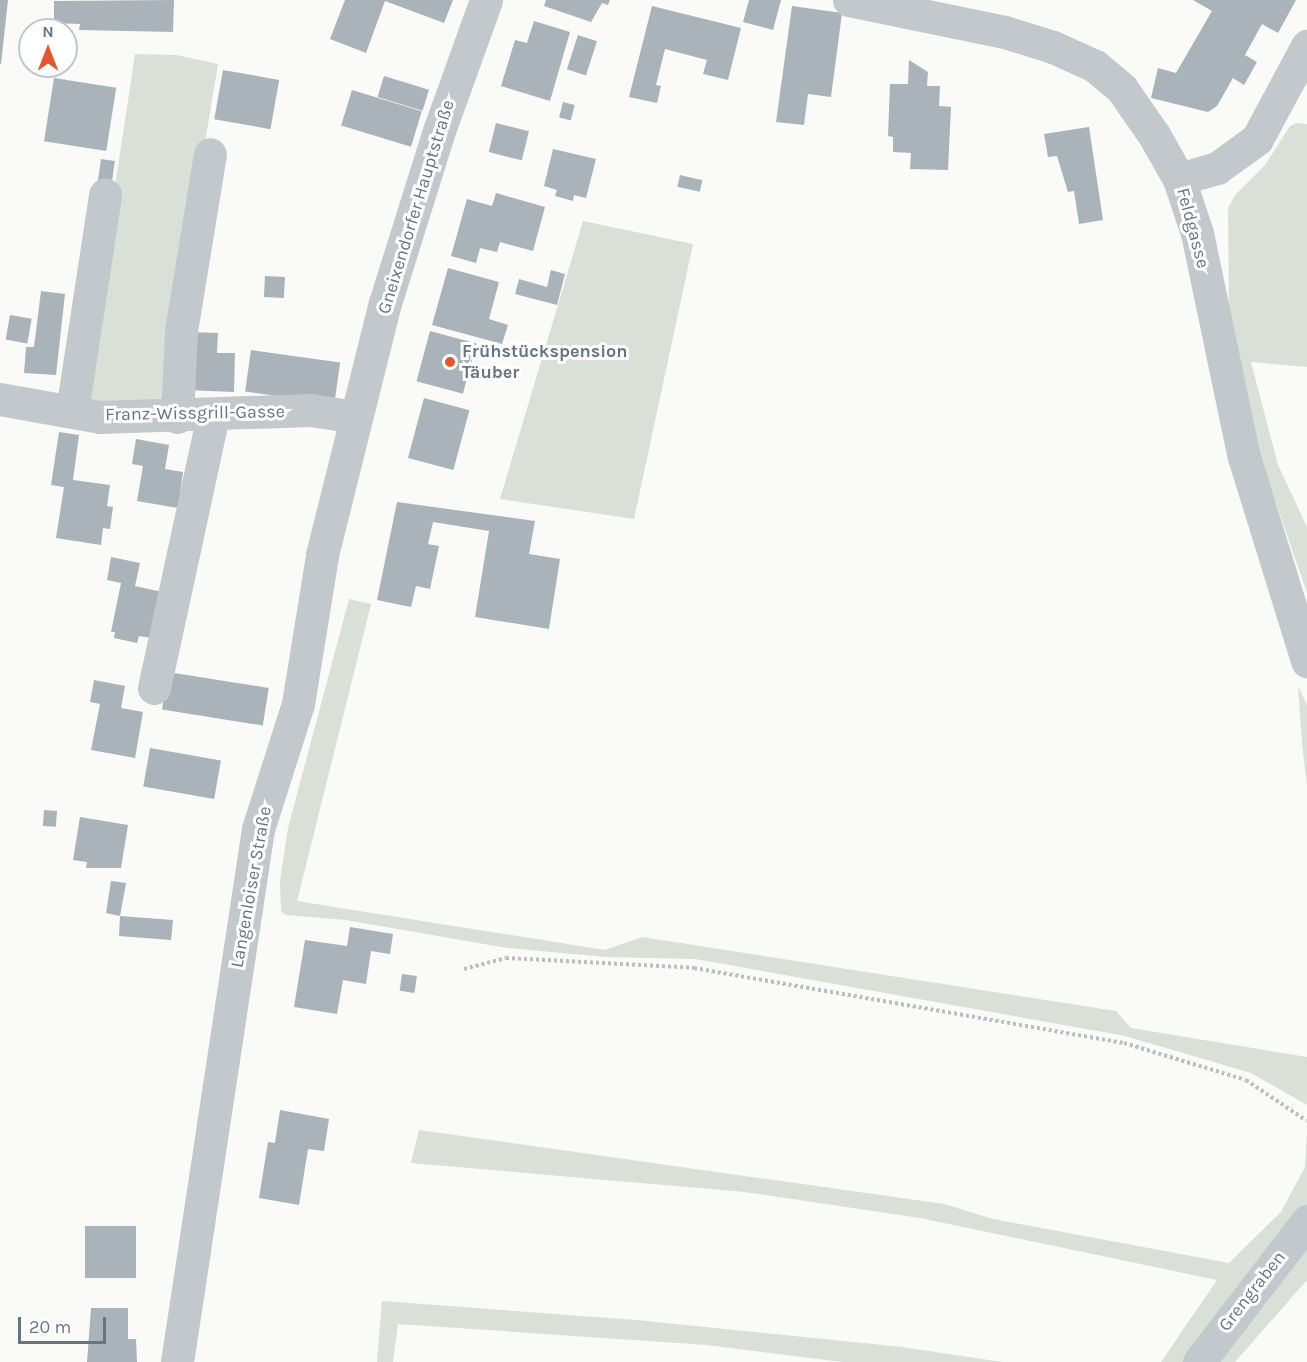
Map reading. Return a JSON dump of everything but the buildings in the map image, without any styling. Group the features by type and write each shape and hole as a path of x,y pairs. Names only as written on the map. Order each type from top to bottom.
{"street":[{"name":"Gneixendorfer Hauptstraße","path":"355,417 408,227 486,0"},
{"name":"Feldgasse","path":"849,0 1005,32 1053,47 1095,66 1122,89 1179,179 1197,233 1244,457 1307,661"},
{"path":"1179,179 1217,168 1257,139 1307,46"},
{"path":"177,417 182,331 210,154"},
{"path":"72,411 105,195"},
{"name":"Franz-Wissgrill-Gasse","path":"0,399 100,417 213,416 310,410 355,417"},
{"path":"154,688 213,416"},
{"name":"Langenloiser Straße","path":"177,1362 258,829 298,704 322,555 355,417"},
{"name":"Grengraben","path":"1199,1362 1307,1221"}],"path":[{"path":"464,969 506,958 694,968 1124,1043 1246,1080 1307,1121"}],"shaded area":[{"path":"135,54 176,55 218,64 174,331 170,406 102,406 83,398"},
{"path":"1296,123 1307,124 1307,367 1251,362 1278,465 1307,527 1307,593 1259,453 1229,309 1228,208 1235,195 1265,165 1290,126"},
{"path":"583,221 693,244 634,519 500,499"},
{"path":"349,599 371,604 297,901 605,950 642,937 1116,1011 1131,1028 1307,1057 1307,1105 1251,1073 1125,1036 695,959 605,957 507,948 346,920 285,915 281,911 280,881 288,828"},
{"path":"1298,686 1307,705 1307,786 1302,743"},
{"path":"419,1130 944,1204 993,1219 1229,1263 1281,1212 1305,1167 1307,1131 1307,1280 1235,1362 1161,1362 1217,1280 920,1218 745,1192 411,1163"},
{"path":"382,1301 636,1320 902,1347 1002,1362 842,1362 707,1345 398,1324 393,1362 377,1362"}],"place":[{"name":"Frühstückspension Täuber","path":"450,362"}]}
